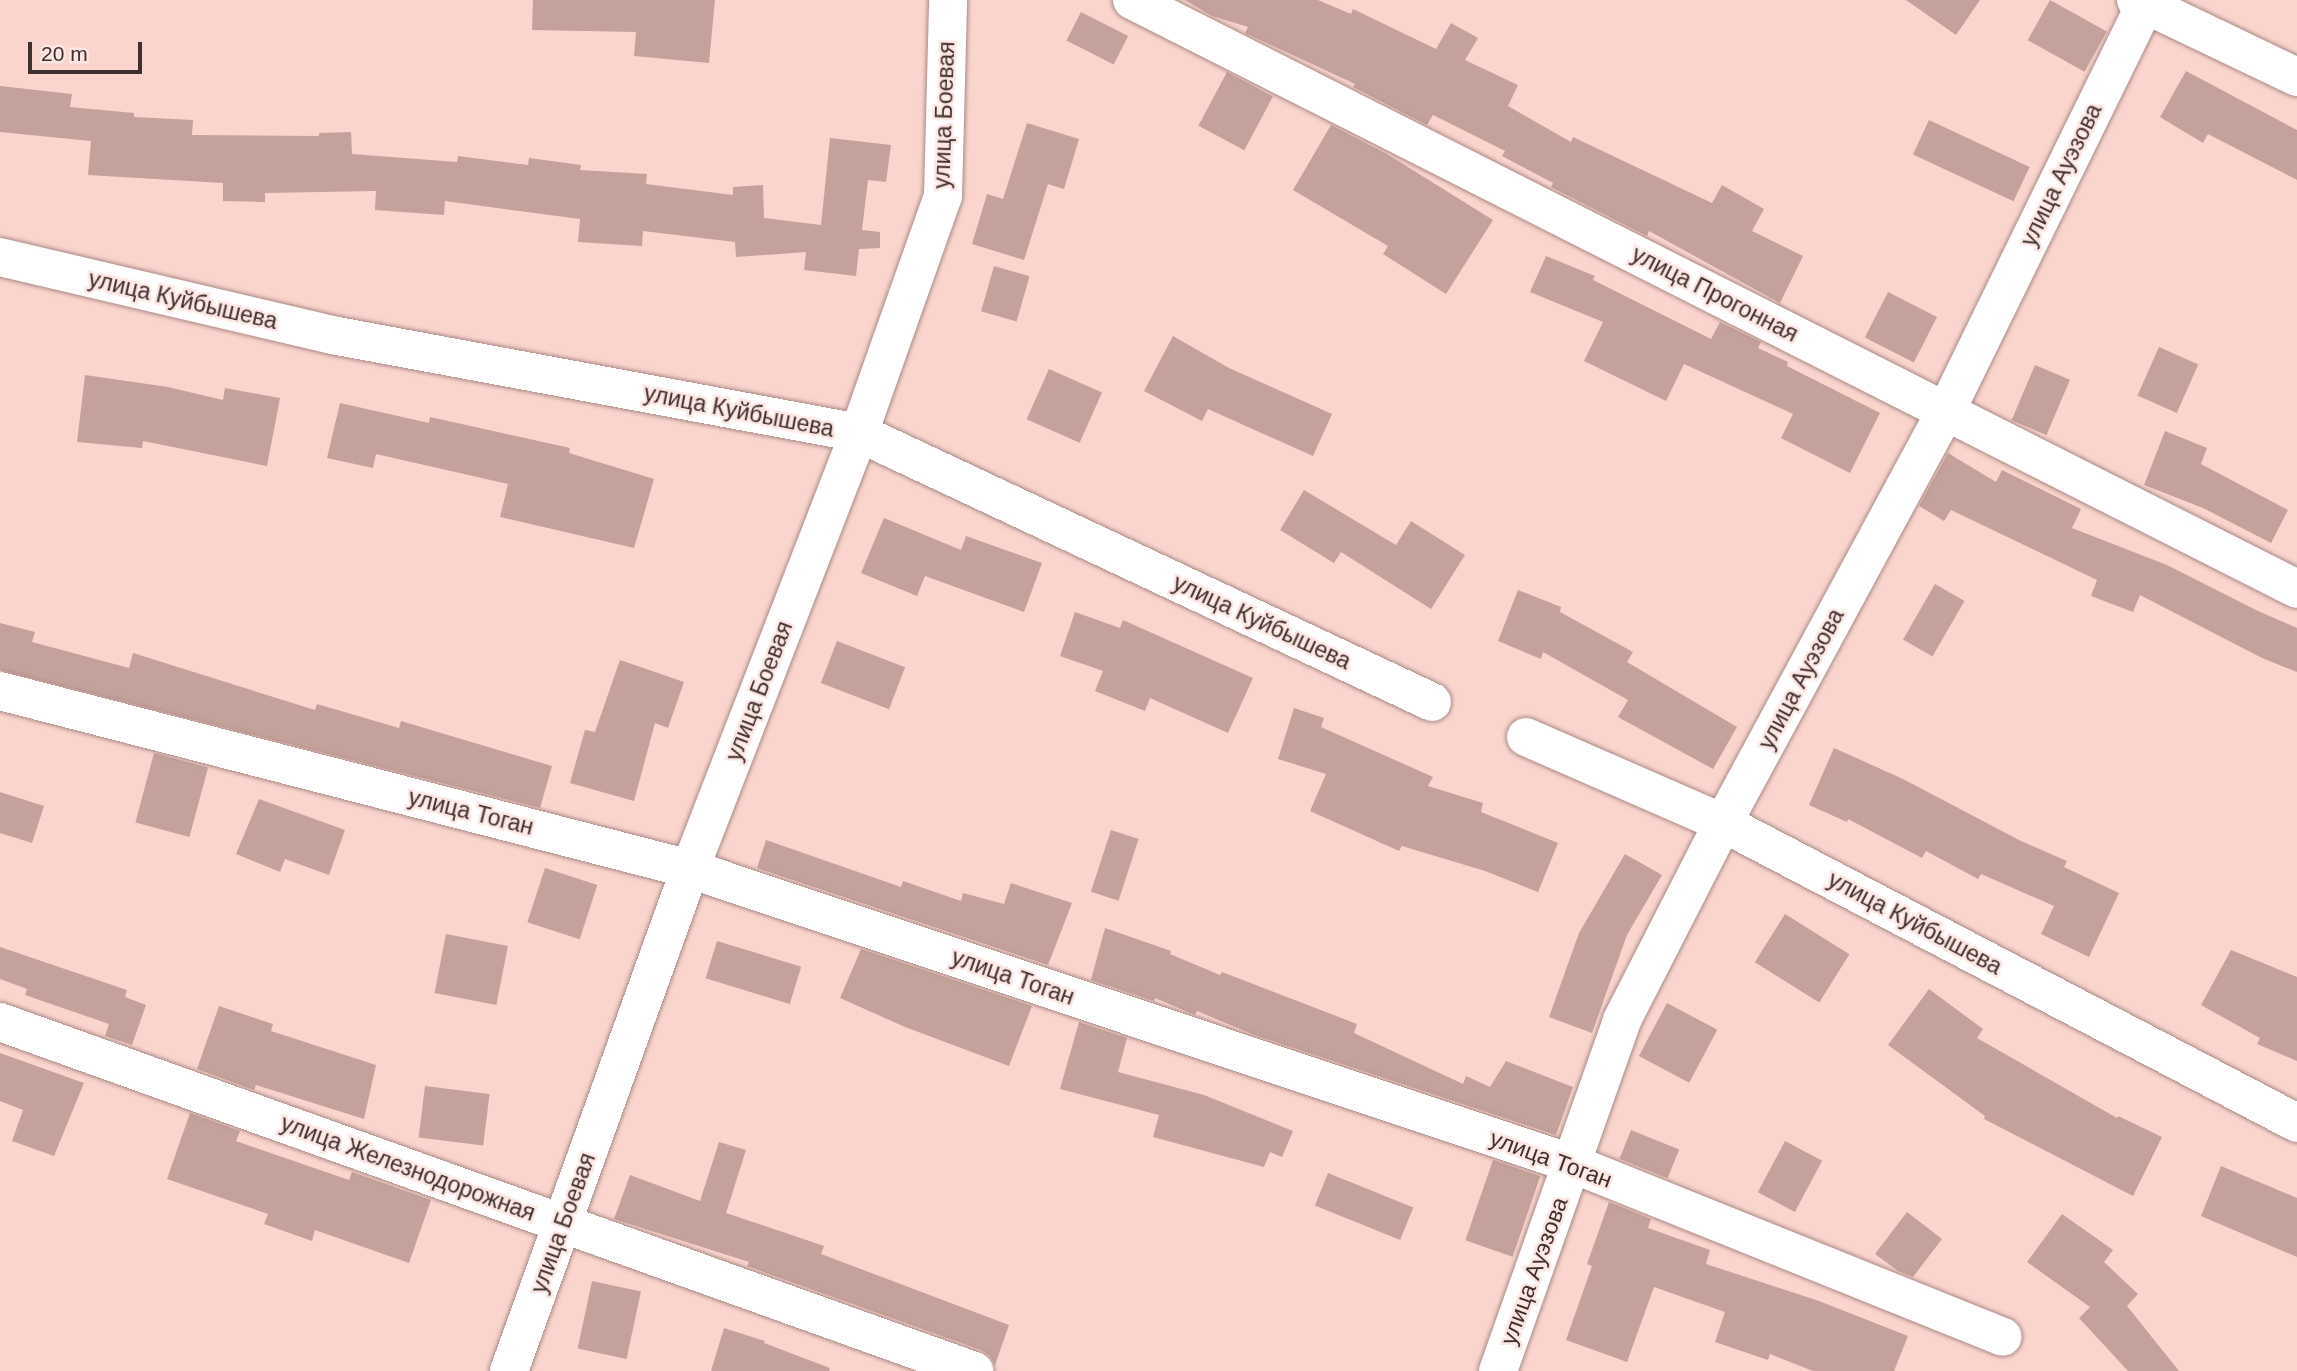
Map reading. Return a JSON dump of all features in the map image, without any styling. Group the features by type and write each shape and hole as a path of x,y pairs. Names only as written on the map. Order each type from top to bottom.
{"street":[{"name":"улица Боевая","path":"509,1371 690,869 859,433 943,196 948,0"},
{"name":"улица Прогонная","path":"1132,0 2297,589"},
{"name":"улица Ауэзова","path":"1498,1371 1622,1020 1723,824 1946,411 2141,2"},
{"path":"2141,2 2297,77"},
{"name":"улица Куйбышева","path":"0,257 332,335 859,433 1432,702"},
{"name":"улица Тоган","path":"0,691 690,869 1573,1164 2004,1336"},
{"name":"улица Куйбышева","path":"1526,737 1723,824 2297,1123"},
{"name":"улица Железнодорожная","path":"0,1022 974,1371"}],"building":[{"path":"533,0 715,0 709,63 634,56 636,32 532,30"},
{"path":"1185,0 1318,0 1351,14 1353,9 1436,49 1451,23 1478,38 1465,60 1518,85 1508,106 1571,142 1573,137 1712,203 1722,185 1764,209 1752,231 1803,256 1780,303 1649,231 1647,236 1551,187 1553,183 1502,156 1505,151 1433,115 1427,125 1353,87 1355,84 1245,33 1248,27 1212,16"},
{"path":"1906,0 1980,0 1956,35"},
{"path":"2050,0 2107,32 2085,72 2028,40"},
{"path":"1081,12 1128,36 1114,65 1066,41"},
{"path":"2186,71 2297,130 2297,180 2208,134 2203,143 2160,117"},
{"path":"1227,72 1273,96 1244,150 1198,126"},
{"path":"0,86 72,94 70,107 134,113 134,117 193,120 192,135 319,136 319,133 351,132 352,154 457,162 458,156 528,165 529,158 581,165 580,170 647,174 646,184 733,195 733,187 763,185 764,218 821,225 830,138 891,145 886,182 868,180 862,230 880,232 880,248 859,249 856,276 804,270 806,252 736,257 735,242 643,231 642,246 578,242 580,219 445,201 444,215 375,210 376,191 265,193 265,202 223,201 223,183 88,175 91,141 0,132"},
{"path":"1929,120 2030,167 2014,201 1913,154"},
{"path":"1027,123 1079,139 1064,189 1048,184 1024,260 972,244 987,194 1003,199"},
{"path":"1331,125 1387,154 1493,220 1446,294 1383,254 1388,246 1293,190"},
{"path":"1546,256 1595,276 1593,280 1711,339 1720,322 1761,342 1758,348 1788,362 1787,366 1880,413 1850,473 1781,438 1793,414 1684,364 1666,401 1584,361 1603,322 1530,292"},
{"path":"994,266 1030,276 1017,321 981,311"},
{"path":"1888,292 1937,317 1914,362 1865,337"},
{"path":"1173,336 1229,368 1332,414 1313,456 1208,409 1202,421 1144,391"},
{"path":"2159,347 2198,364 2177,413 2137,395"},
{"path":"2035,365 2070,380 2047,435 2012,420"},
{"path":"1049,369 1102,393 1080,443 1027,419"},
{"path":"85,375 168,387 223,400 225,388 280,398 267,466 143,441 142,448 77,442"},
{"path":"340,403 429,423 430,417 570,448 569,453 654,479 634,548 500,517 508,484 376,454 373,468 327,458"},
{"path":"2165,431 2207,448 2201,464 2288,510 2271,543 2203,508 2144,485"},
{"path":"1948,453 1996,482 2002,470 2081,509 2072,528 2167,565 2297,628 2297,672 2262,658 2140,595 2133,612 2091,596 2097,580 1951,510 1944,521 1919,506"},
{"path":"1304,490 1396,545 1411,521 1465,555 1431,609 1341,552 1334,563 1280,530"},
{"path":"884,518 961,550 966,536 1042,563 1024,612 925,576 917,596 861,573"},
{"path":"1935,584 1964,601 1932,656 1903,639"},
{"path":"1518,590 1561,607 1560,612 1633,652 1627,662 1737,727 1713,769 1618,717 1628,700 1543,652 1541,659 1498,641"},
{"path":"1075,612 1120,628 1123,620 1253,678 1228,733 1150,698 1145,711 1095,691 1103,671 1060,656"},
{"path":"0,623 35,632 32,642 129,668 133,653 315,710 317,704 399,728 401,721 552,766 540,808 0,670"},
{"path":"837,641 905,667 889,709 821,683"},
{"path":"620,660 684,682 668,728 655,723 634,801 570,783 585,730 595,732"},
{"path":"1294,708 1324,718 1321,727 1433,777 1428,786 1483,803 1481,812 1558,843 1538,892 1485,871 1402,846 1399,851 1310,811 1326,774 1278,759"},
{"path":"1834,748 1903,779 2021,841 2067,861 2064,867 2119,893 2089,957 2041,934 2054,906 1981,874 1978,879 1926,851 1922,858 1848,819 1847,822 1809,805"},
{"path":"154,753 208,767 189,837 135,823"},
{"path":"0,792 44,806 32,843 0,833"},
{"path":"259,799 345,830 329,875 285,859 280,872 236,854"},
{"path":"1111,830 1139,839 1118,901 1091,892"},
{"path":"766,840 901,887 903,881 961,901 963,893 1004,904 1011,883 1072,903 1048,965 757,868"},
{"path":"1625,854 1662,875 1627,935 1592,1033 1549,1017 1579,933"},
{"path":"545,868 597,885 580,939 527,922"},
{"path":"1785,914 1849,954 1819,1003 1755,962"},
{"path":"1105,928 1171,951 1170,954 1220,975 1222,972 1357,1024 1354,1033 1463,1084 1466,1076 1490,1087 1506,1061 1573,1087 1556,1135 1252,1034 1197,1011 1195,1015 1155,998 1154,1001 1091,980"},
{"path":"446,934 508,946 496,1005 435,993"},
{"path":"717,941 801,967 790,1004 706,978"},
{"path":"0,947 127,990 125,997 146,1005 132,1045 105,1036 109,1024 25,995 27,989 0,979"},
{"path":"861,949 1032,1006 1009,1066 905,1027 840,998"},
{"path":"2231,950 2297,977 2297,1061 2257,1044 2260,1038 2201,1005"},
{"path":"1929,989 1983,1029 1977,1038 2117,1118 2118,1116 2162,1137 2133,1196 1984,1119 1985,1116 1888,1045"},
{"path":"1667,1003 1717,1030 1689,1083 1639,1056"},
{"path":"219,1006 273,1024 271,1031 376,1065 364,1119 256,1085 254,1090 197,1069"},
{"path":"1079,1022 1127,1038 1118,1072 1204,1095 1293,1131 1282,1157 1270,1152 1264,1167 1153,1137 1159,1115 1060,1089"},
{"path":"0,1053 84,1083 54,1156 12,1141 23,1110 0,1101"},
{"path":"425,1086 490,1094 483,1146 419,1138"},
{"path":"190,1113 240,1131 236,1141 349,1180 352,1172 431,1200 409,1263 315,1230 312,1241 264,1224 268,1214 167,1179"},
{"path":"1631,1130 1679,1149 1668,1178 1619,1159"},
{"path":"1785,1141 1822,1161 1795,1212 1758,1192"},
{"path":"719,1142 746,1150 726,1213 824,1246 821,1254 1009,1325 995,1365 990,1356 981,1350 747,1266 749,1262 614,1219 630,1175 700,1201"},
{"path":"1493,1160 1540,1176 1513,1257 1465,1240"},
{"path":"2221,1166 2297,1198 2297,1257 2201,1216"},
{"path":"1328,1173 1413,1207 1400,1240 1315,1205"},
{"path":"1609,1202 1651,1219 1648,1228 1710,1250 1706,1264 1819,1301 1908,1336 1894,1371 1813,1371 1770,1354 1768,1360 1715,1342 1725,1312 1654,1287 1627,1362 1566,1340 1592,1266 1587,1264"},
{"path":"1907,1212 1942,1239 1913,1277 1898,1271 1875,1254"},
{"path":"2062,1214 2113,1250 2104,1262 2138,1294 2127,1306 2179,1371 2128,1371 2079,1318 2090,1307 2027,1262"},
{"path":"592,1281 641,1291 627,1359 578,1348"},
{"path":"724,1328 765,1341 764,1343 830,1368 829,1371 711,1371"}]}
